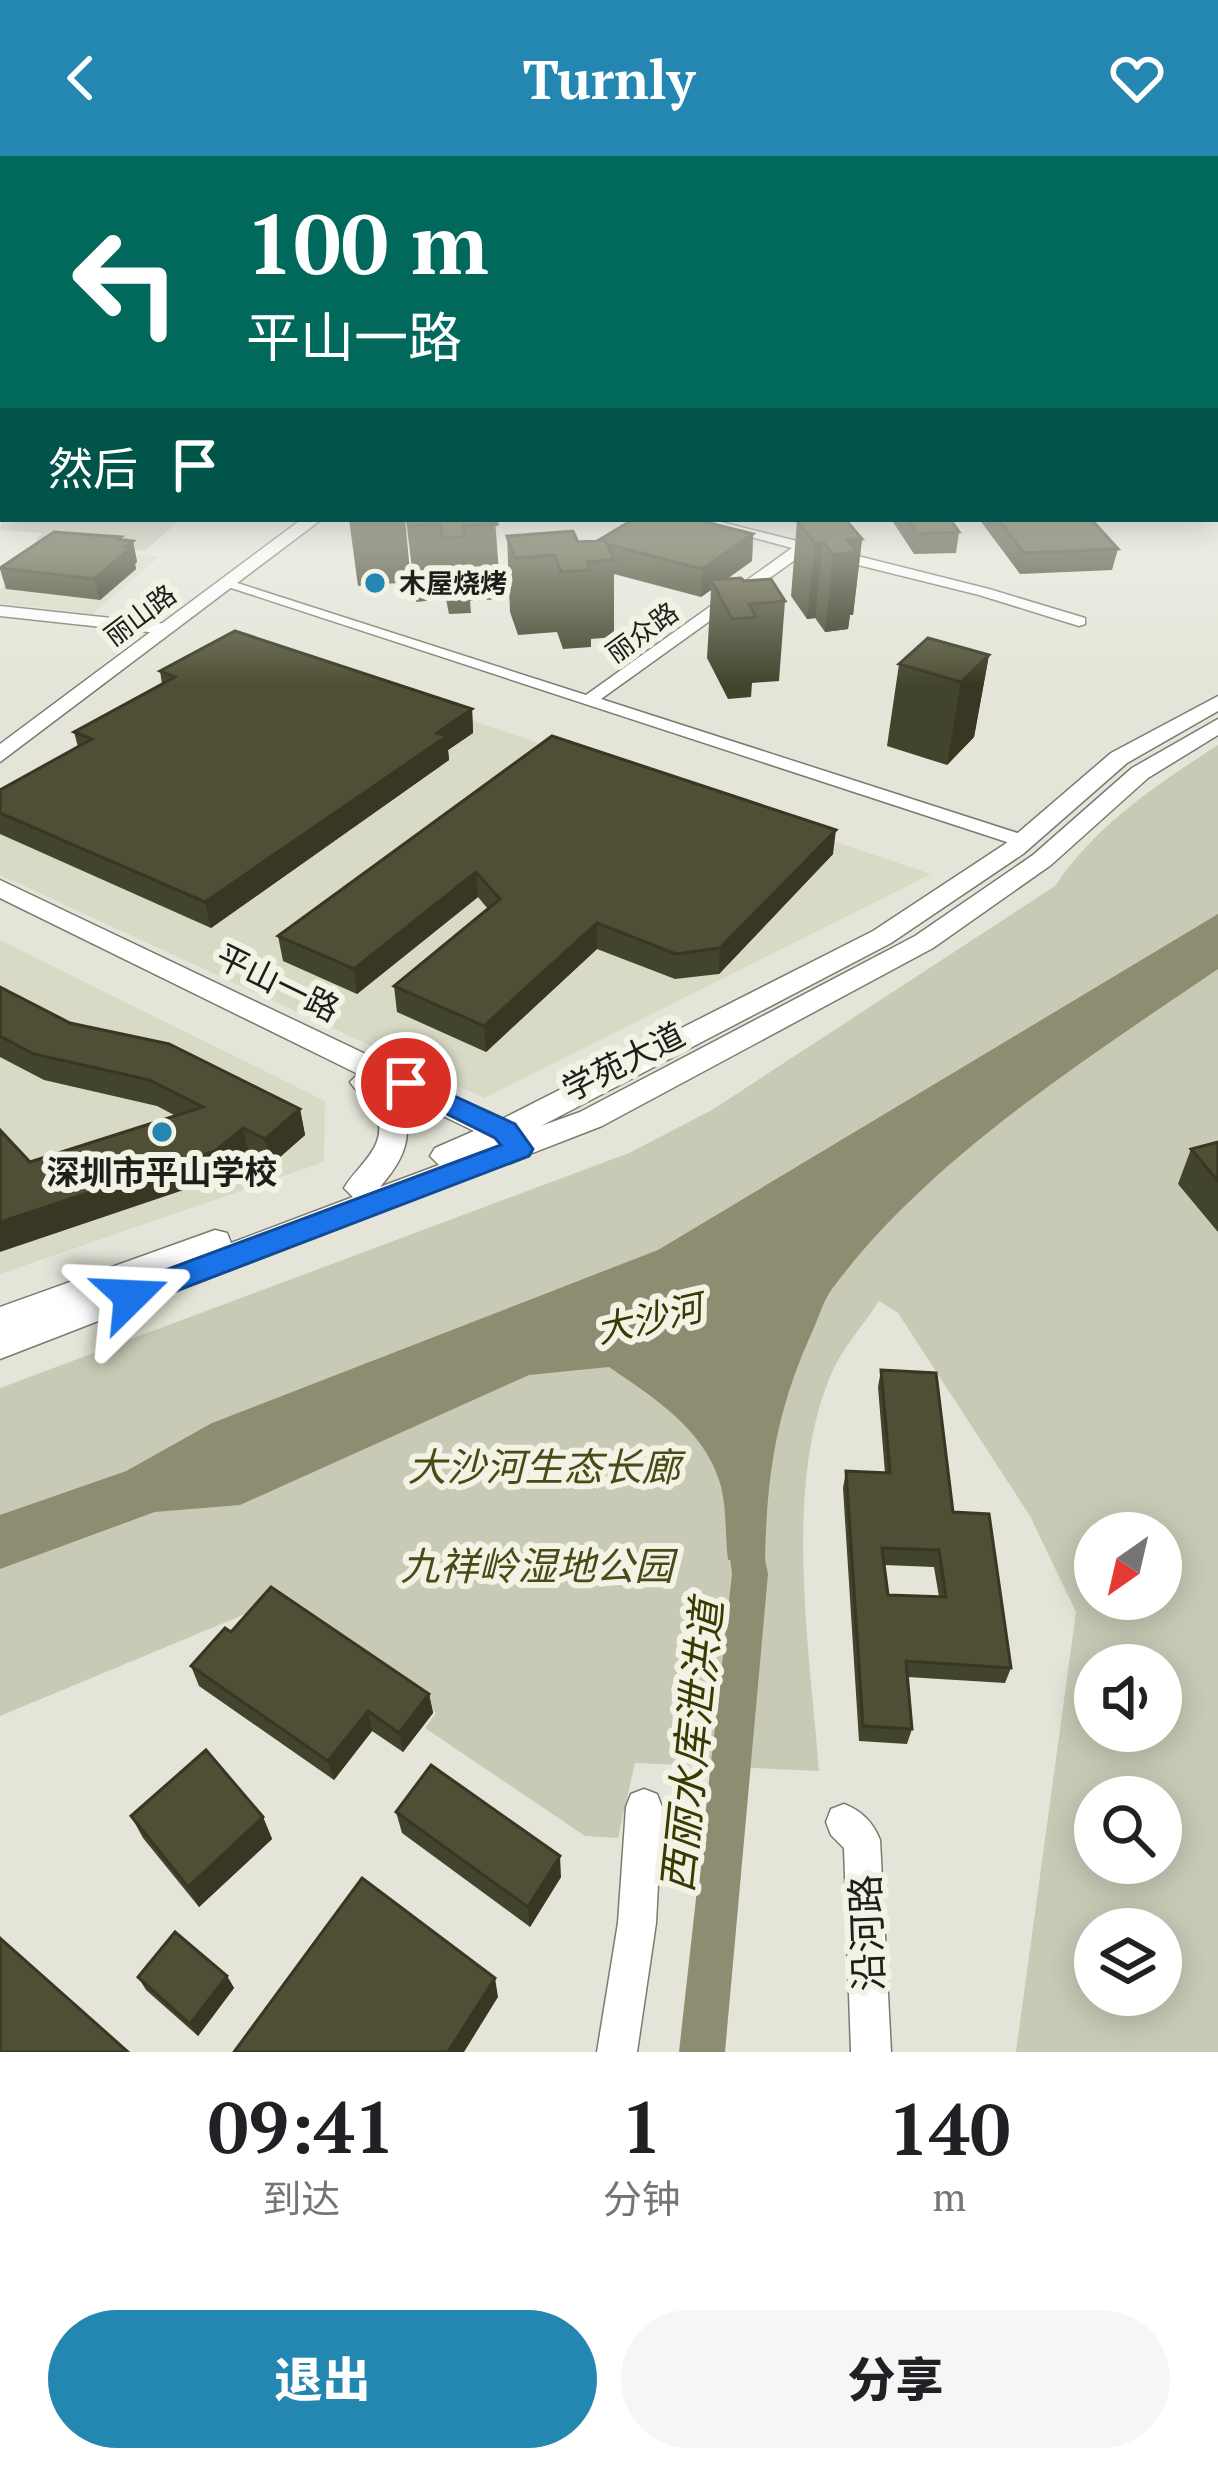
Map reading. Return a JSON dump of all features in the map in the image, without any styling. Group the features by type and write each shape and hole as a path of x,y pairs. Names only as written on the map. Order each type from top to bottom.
{"street":[{"name":"丽山路","path":"0,755 288,522"},
{"name":"丽山路","path":"0,735 226,584 309,522"},
{"path":"704,522 1079,621"},
{"name":"丽众路","path":"588,701 838,522"},
{"path":"226,584 1023,841"},
{"path":"0,611 156,628"},
{"name":"学苑大道","path":"0,1322 503,1140 882,937 1023,841 1119,758 1218,702"},
{"name":"学苑大道","path":"0,1345 688,1069 923,942 1031,869 1140,772 1218,726"},
{"name":"平山一路","path":"0,888 503,1140"},
{"name":"平山一路","path":"0,905 365,1082 503,1140"},
{"path":"361,1188 385,1162 394,1135 388,1105 365,1082"},
{"path":"617,2052 637,1923 644,1807"},
{"name":"沿河路","path":"844,1822 862,1840 872,2052"}],"shaded area":[{"path":"57,545 159,557 93,614 0,603 0,589"},
{"path":"224,638 931,874 484,1098 0,875 0,802"},
{"name":"深圳市平山学校","path":"0,940 325,1101 324,1162 0,1274"}],"green space":[{"path":"1,522 178,522 145,551 35,540 42,533 0,530"},
{"name":"大沙河生态长廊","path":"1218,745 1218,2052 1016,2052 1075,1620 1182,1620 1182,1512 1074,1512 1074,1608 1030,1516 898,1313 879,1301 833,1370 817,1415 808,1463 804,1568 819,1771 635,1763 618,1838 585,1836 425,1728 436,1713 279,1600 0,1716 0,1388 629,1153 712,1110 1055,886 1090,843 1150,791"}],"water":[{"path":"1218,914 1218,969 1063,1076 962,1154 914,1197 832,1289 782,1415 771,1471 765,1561 728,1560 722,1492 702,1446 675,1416 609,1367 529,1375 240,1505 130,1514 117,1485 128,1470 212,1423 658,1250"}],"building":[{"path":"408,522 497,524 463,526 465,537 443,538 440,524 409,526"},
{"path":"629,522 706,522 753,534 702,569 599,540"},
{"path":"798,522 848,522 862,539 847,540 857,552 833,555 823,542 815,543"},
{"path":"909,522 952,522 959,532 917,534"},
{"path":"1000,522 1094,522 1118,549 1024,553"},
{"path":"573,531 578,542 605,540 614,560 587,562 590,570 561,572 555,555 515,558 507,536"},
{"path":"54,532 133,541 125,547 131,548 94,579 0,568"},
{"path":"771,579 785,601 749,604 756,617 732,619 711,580"},
{"path":"235,631 472,709 437,733 447,736 205,902 0,813 0,790 92,739 74,732 175,677 160,671"},
{"path":"928,638 989,655 961,682 899,664"},
{"path":"552,736 836,830 720,948 676,954 597,923 484,1026 394,986 500,899 476,872 354,969 278,936"},
{"path":"0,987 70,1023 169,1044 300,1109 265,1139 243,1128 215,1151 0,1222 0,1130 30,1162 203,1107 149,1080 34,1054 0,1036"},
{"path":"1218,1142 1218,1181 1191,1149"},
{"path":"881,1370 936,1373 953,1512 989,1514 1011,1668 906,1661 912,1729 863,1726 846,1471 890,1473","holes":["882,1548 939,1550 946,1597 888,1595"]},
{"path":"271,1587 429,1694 399,1733 368,1711 328,1761 191,1666 225,1628 231,1632"},
{"path":"206,1750 263,1817 188,1887 131,1816"},
{"path":"431,1765 560,1856 528,1907 396,1812"},
{"path":"362,1878 495,1978 448,2052 234,2052"},
{"path":"175,1932 227,1976 190,2024 138,1977"},
{"path":"0,1938 128,2052 0,2052"}],"waterway":[{"name":"大沙河","path":"0,1542 178,1478"},
{"name":"西丽水库泄洪道","path":"702,2052 750,1574 744,1525"}],"place":[{"name":"木屋烧烤","path":"375,583"},
{"name":"深圳市平山学校","path":"162,1132"}],"route":[{"path":"131,1296 519,1149 516,1139 505,1131 406,1083"}],"park label":[{"name":"九祥岭湿地公园","path":"537,1565"}]}
